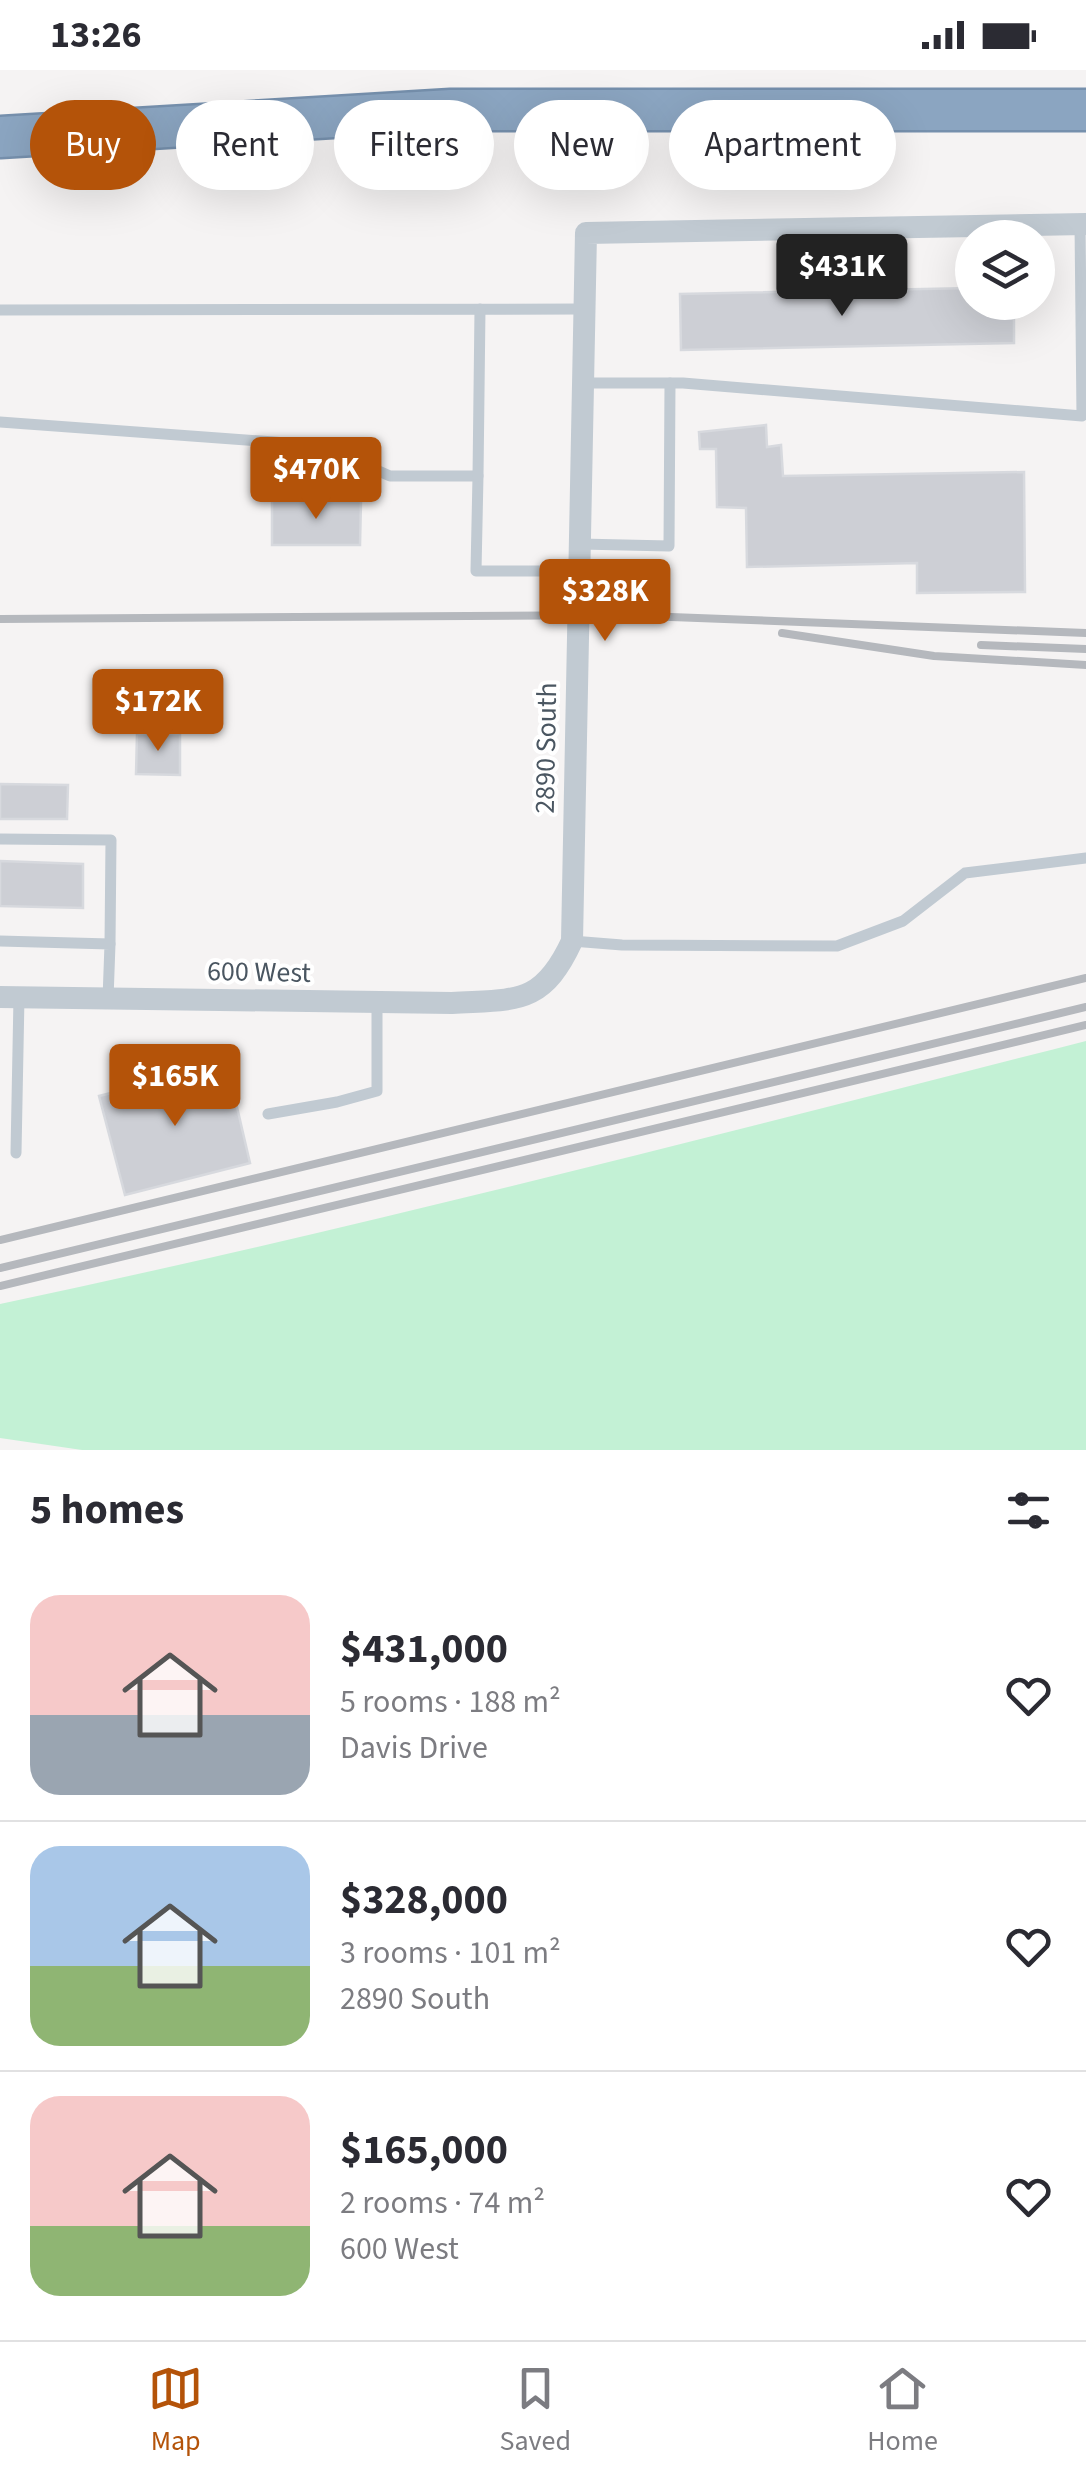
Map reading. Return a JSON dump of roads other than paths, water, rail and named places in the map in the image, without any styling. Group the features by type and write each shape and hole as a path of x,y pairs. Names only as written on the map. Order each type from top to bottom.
{"highway":[{"path":"0,137 451,110 1086,110"}],"street":[{"name":"2890 South","path":"572,941 586,233 1083,224"},
{"name":"600 West","path":"10,997 376,1004 516,999 541,988 560,968 572,941"}],"lane":[{"path":"583,383 670,384 1082,416 1083,224"},
{"path":"480,309 476,571 580,571"},
{"path":"0,310 585,309"},
{"path":"580,544 669,546 670,384"},
{"path":"0,422 300,444 333,451 390,476 478,476"},
{"path":"0,838 111,840 108,999"},
{"path":"572,941 837,946 903,921 965,872 1086,858"},
{"path":"0,942 110,944"},
{"path":"10,997 16,1153"},
{"path":"268,1114 337,1102 377,1090 376,1004"}],"railway":[{"path":"0,619 618,615 1086,633"},
{"path":"782,633 934,656 1086,665"},
{"path":"981,645 1086,649"},
{"path":"0,1240 1086,978"},
{"path":"0,1268 1086,1007"},
{"path":"0,1286 1086,1025"}]}
